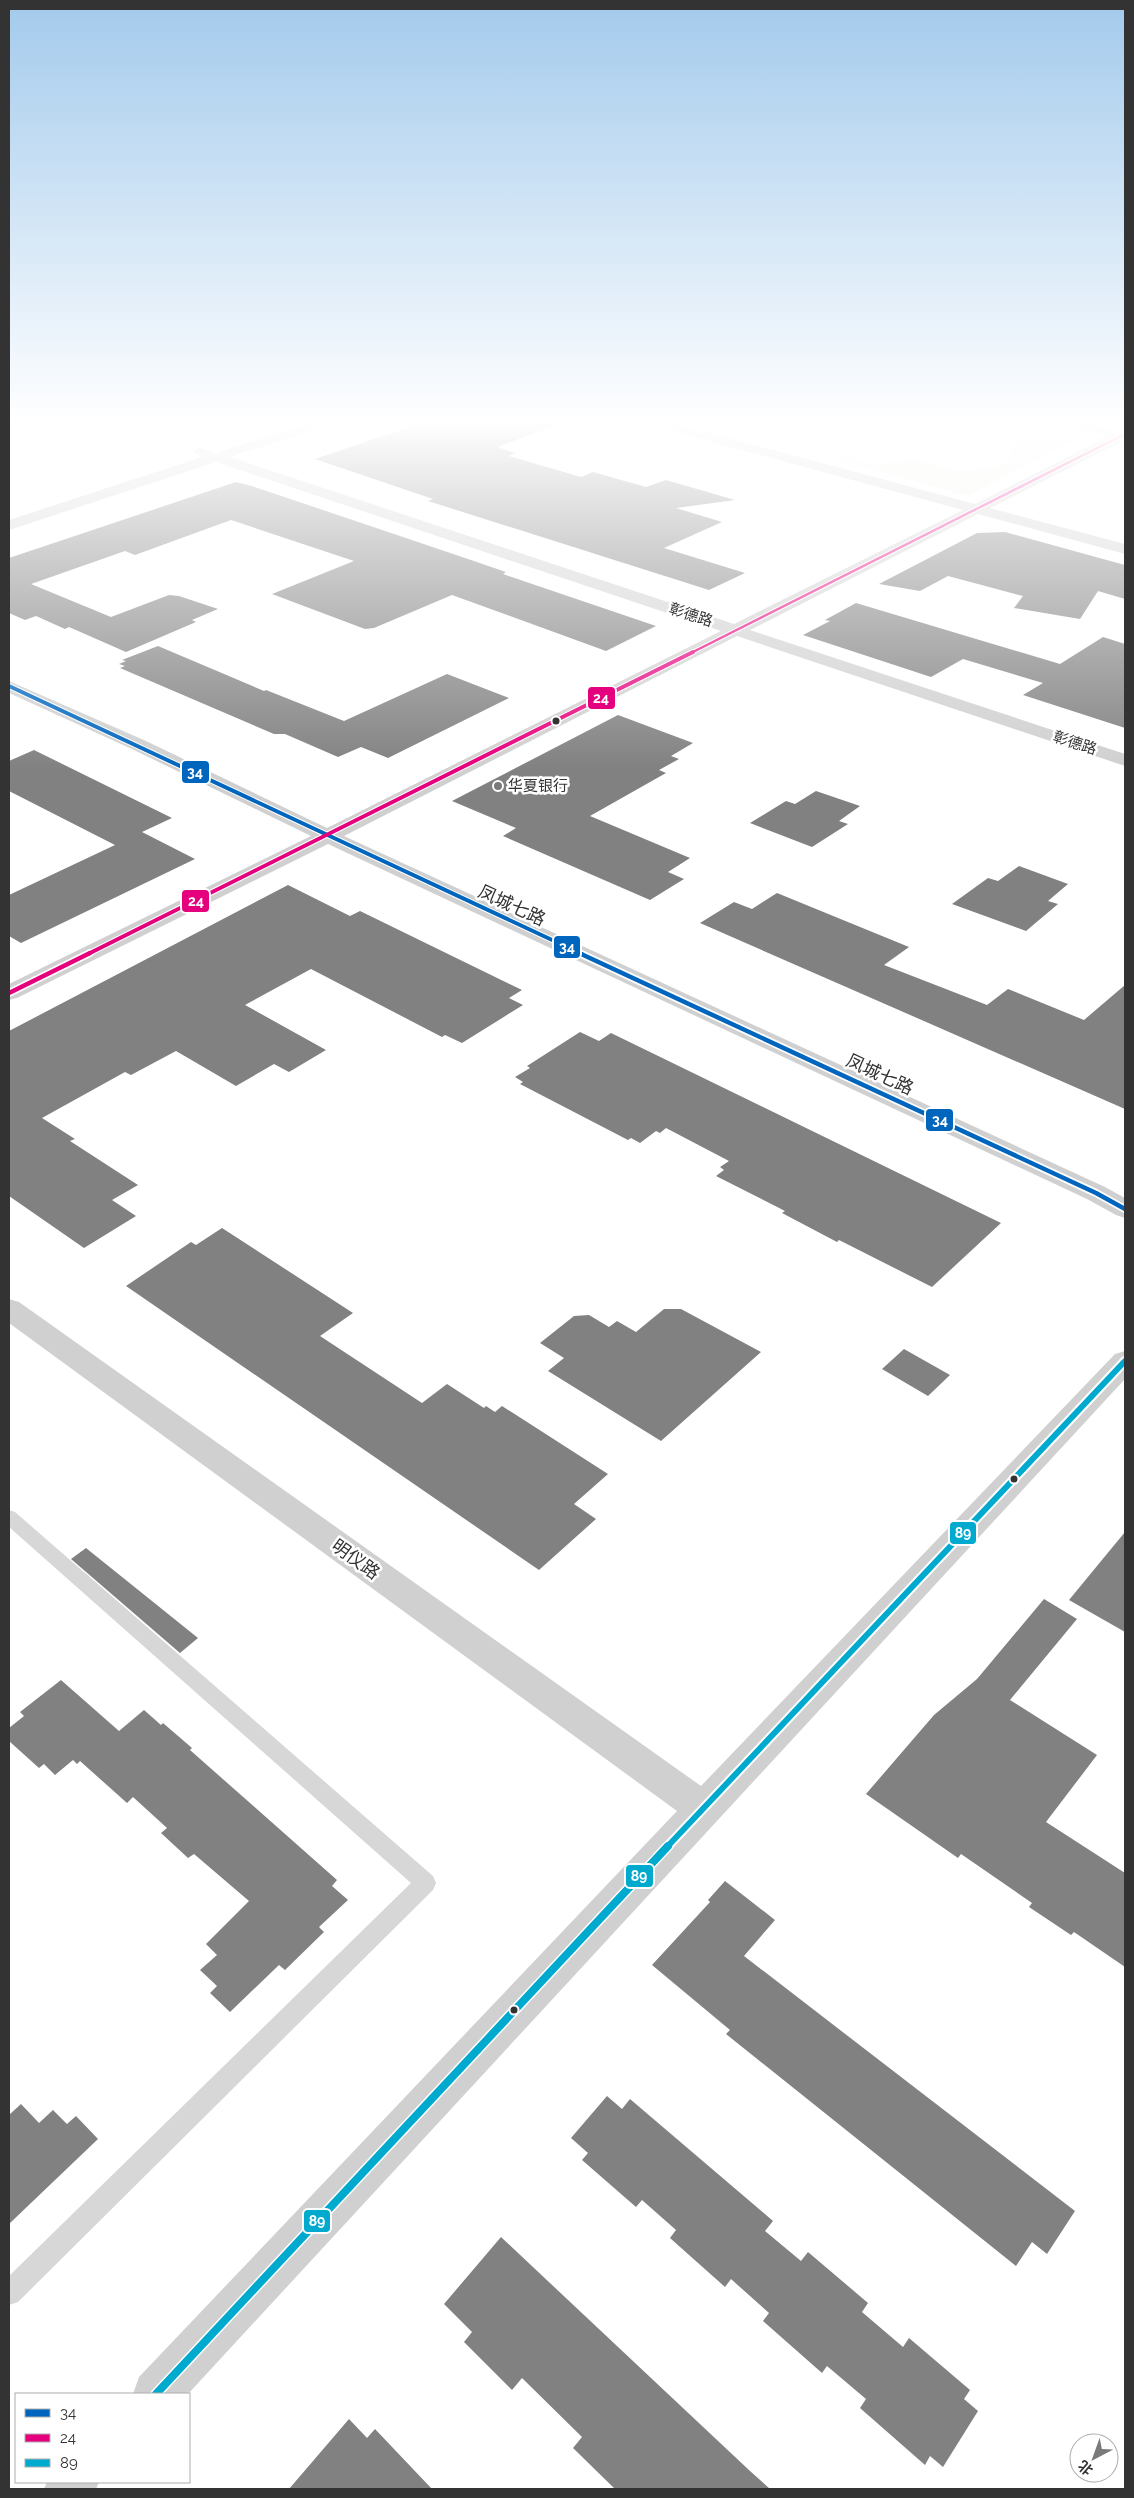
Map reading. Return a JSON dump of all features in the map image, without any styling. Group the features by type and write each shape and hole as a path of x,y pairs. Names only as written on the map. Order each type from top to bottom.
{"street":[{"name":"彰德路","path":"455,537 1125,760"},
{"path":"9,993 335,832 921,537"},
{"path":"1079,537 1125,549"},
{"name":"凤城七路","path":"9,672 335,832 1096,1193 1125,1209"},
{"name":"凤城七路","path":"9,686 1125,1187"},
{"name":"明仪路","path":"9,1309 704,1809"},
{"path":"157,2393 1125,1361"}],"lane":[{"path":"9,1517 426,1883 9,2293"}],"building":[{"path":"73,537 186,537 135,555 125,551 31,584 111,617 169,595 179,596 218,609 192,620 196,622 126,652 69,627 65,629 36,616 25,620 9,613 9,558"},
{"path":"281,537 402,537 506,572 503,574 656,626 606,651 452,595 374,628 365,629 272,594 354,561"},
{"path":"540,537 689,537 664,548 745,573 709,590"},
{"path":"970,537 1022,537 1125,565 1125,599 1098,591 1080,619 1014,608 1023,596 948,576 920,591 879,584"},
{"path":"856,603 1060,664 1103,637 1125,644 1125,728 1023,695 1043,683 963,659 931,677 803,635 830,621 825,620"},
{"path":"158,646 264,691 266,690 344,721 447,674 509,698 388,758 361,747 338,757 285,734 274,734 120,668 125,666 119,664 126,661 122,660"},
{"path":"618,715 693,743 671,756 679,759 659,770 666,773 590,816 690,858 668,872 684,879 650,900 503,836 516,828 452,801"},
{"path":"34,750 172,818 142,832 195,859 21,943 9,936 9,895 115,845 9,791 9,761"},
{"path":"816,791 860,806 839,821 848,824 812,847 750,823 786,801 795,804"},
{"path":"1019,866 1068,884 1048,901 1058,904 1026,931 952,904 988,878 998,881"},
{"path":"288,885 350,916 360,911 522,990 509,998 523,1005 462,1043 445,1035 442,1037 311,969 245,1005 326,1050 289,1072 274,1064 236,1086 176,1051 131,1075 125,1072 42,1118 75,1139 70,1141 138,1185 112,1200 136,1216 84,1248 9,1196 9,1031"},
{"path":"777,893 909,947 884,965 987,1005 1008,989 1084,1020 1125,985 1125,1109 700,923 734,902 752,909"},
{"path":"580,1032 599,1041 611,1033 1001,1223 932,1287 839,1240 837,1242 782,1213 785,1211 716,1176 724,1170 720,1167 729,1161 666,1128 660,1133 656,1131 640,1143 631,1138 628,1140 520,1084 523,1082 515,1077 530,1068 527,1066"},
{"path":"222,1228 353,1313 320,1336 422,1403 447,1384 484,1408 486,1406 495,1412 502,1406 608,1474 574,1504 596,1519 539,1570 126,1286 191,1242 196,1245"},
{"path":"664,1309 681,1309 761,1352 661,1441 548,1371 564,1358 540,1343 574,1316 589,1315 609,1327 617,1321 636,1332"},
{"path":"904,1349 950,1375 928,1396 882,1369"},
{"path":"1125,1532 1125,1632 1069,1600"},
{"path":"86,1548 198,1638 180,1653 71,1559"},
{"path":"1044,1599 1077,1619 1010,1700 1097,1755 1046,1822 1125,1873 1125,1967 1074,1932 1071,1935 1029,1907 1032,1903 961,1854 958,1858 866,1794 934,1715 977,1679"},
{"path":"61,1680 119,1731 144,1710 161,1725 163,1723 192,1748 190,1750 337,1880 332,1886 348,1900 319,1927 324,1932 285,1970 279,1965 230,2012 210,1993 217,1986 200,1970 217,1955 206,1944 249,1901 194,1854 188,1858 161,1833 167,1828 133,1797 127,1803 80,1761 77,1764 73,1760 55,1775 44,1764 39,1768 9,1741 9,1728 24,1716 20,1712"},
{"path":"725,1881 775,1920 744,1956 1075,2211 1047,2254 1032,2242 1016,2266 726,2034 730,2030 652,1965 710,1902 708,1900"},
{"path":"607,2096 622,2109 630,2099 773,2221 765,2231 801,2261 808,2252 868,2303 862,2312 903,2347 909,2338 970,2390 964,2399 978,2411 943,2467 930,2456 925,2465 860,2408 866,2399 827,2366 822,2373 763,2321 769,2313 731,2279 725,2287 670,2238 676,2230 642,2200 636,2207 582,2160 588,2153 571,2138"},
{"path":"21,2104 39,2123 53,2110 67,2124 76,2116 98,2139 9,2224 9,2115"},
{"path":"501,2237 770,2489 615,2489 573,2448 582,2437 522,2378 512,2390 464,2342 472,2332 444,2304"},
{"path":"349,2419 367,2438 375,2429 432,2489 289,2489"}],"transit line":[{"name":"24","path":"9,993 344,828 922,537"},
{"name":"34","path":"9,686 139,745 327,836 1096,1193 1125,1209"},
{"name":"89","path":"157,2393 572,1948 1125,1361"}],"place":[{"name":"华夏银行","path":"498,786"}]}
